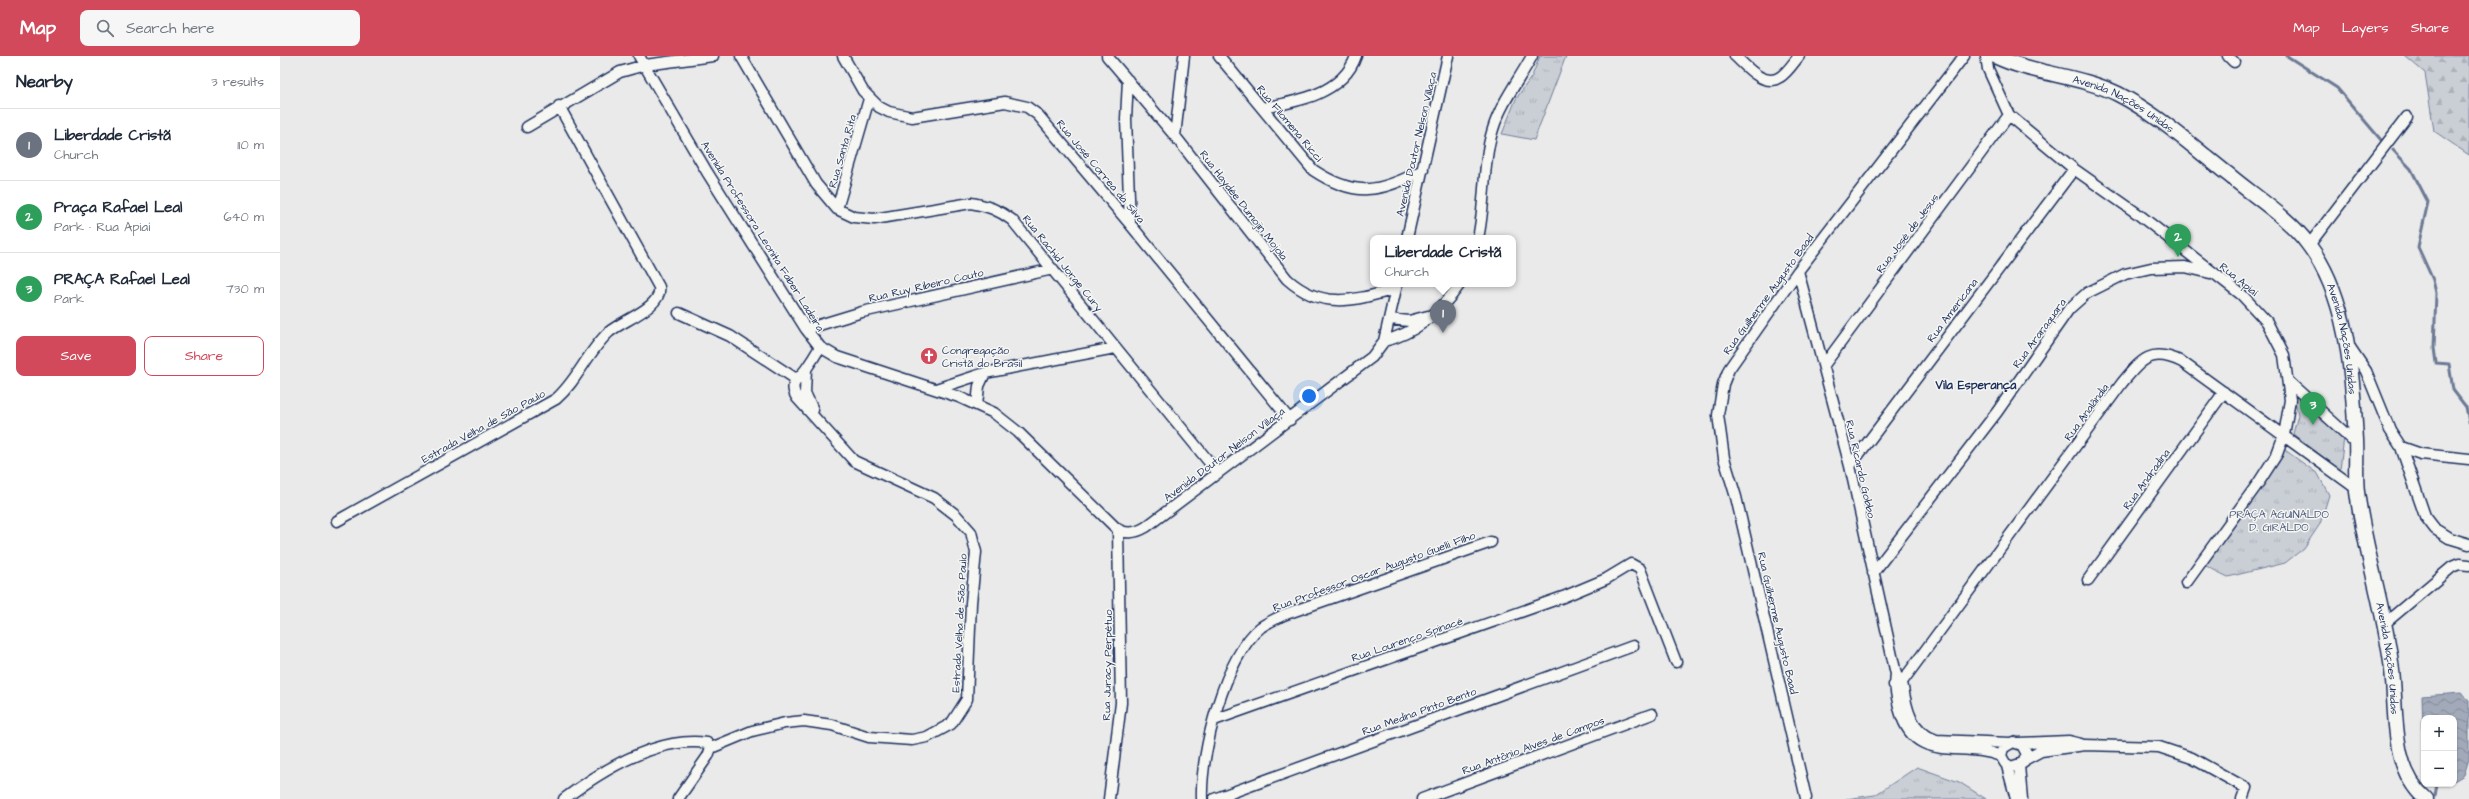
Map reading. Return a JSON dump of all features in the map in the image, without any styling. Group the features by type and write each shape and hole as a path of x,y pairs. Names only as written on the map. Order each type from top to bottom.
{"street":[{"name":"Avenida Professora Leonita Faber Ladeira","path":"639,56 707,172 806,329 820,347 852,362 936,389 994,413 1018,432 1118,530"},
{"path":"527,127 559,106 620,72 645,65 713,56"},
{"name":"Rua Rachid Jorge Cury","path":"741,56 816,184 837,209 854,217 874,219 954,205 987,206 1012,220 1218,473"},
{"name":"Rua José Correa da Silva","path":"843,56 869,99 889,112 912,116 994,102 1016,103 1027,107 1049,127 1290,420"},
{"name":"Rua Haydée Dumojin Mojola","path":"1107,56 1175,136 1245,228 1287,280 1298,289 1320,299 1334,301 1357,298 1394,287"},
{"path":"1175,136 1184,56"},
{"name":"Rua Filomena Ricci","path":"1219,56 1313,170 1332,183 1348,188 1376,189 1404,180 1423,170"},
{"path":"1262,108 1297,101 1328,88 1349,70 1356,56"},
{"name":"Avenida Doutor Nelson Villaça","path":"1408,235 1448,56"},
{"path":"1478,235 1487,156 1493,129 1498,115 1532,56"},
{"path":"1735,56 1757,75 1768,79 1780,77 1799,56"},
{"name":"Rua Guilherme Augusto Baad","path":"1806,798 1738,504 1724,458 1718,415 1723,384 1729,369 1798,271 1964,56"},
{"name":"Rua Apiaí","path":"1986,56 1988,69 2009,115 2074,169 2138,214 2242,295 2267,322 2284,356 2289,382 2289,412 2284,435 2263,477 2186,583"},
{"name":"Avenida Nações Unidas","path":"1995,56 2014,63 2096,85 2136,104 2169,127 2289,224 2308,245 2318,261 2336,302 2347,343 2356,443 2357,489 2391,662 2402,764 2410,782 2426,799"},
{"path":"1128,80 1126,119 1130,224"},
{"name":"Rua Santa Rita","path":"837,209 869,99"},
{"name":"Estrada Velha de São Paulo","path":"337,521 556,400 575,380 608,332 627,318 651,307 657,299 658,287 559,106"},
{"name":"Rua José de Jesus","path":"1824,365 2009,115"},
{"path":"2308,245 2407,116"},
{"name":"Rua Americana","path":"1850,466 2074,169"},
{"name":"Rua Araraquara","path":"1873,573 1996,412 2069,309 2087,293 2125,274 2151,268 2185,267 2216,275"},
{"name":"Rua Ruy Ribeiro Couto","path":"806,329 862,312 1053,269"},
{"name":"Rua Ricardo Gobbo","path":"1798,271 1850,466 1908,731 1926,740"},
{"name":"Avenida Doutor Nelson Villaça","path":"1118,530 1129,533 1140,530 1290,420 1372,357 1384,341 1397,287"},
{"path":"1384,341 1408,333 1434,314 1450,299 1458,287"},
{"path":"679,313 730,336 796,379 806,370 820,347"},
{"path":"1390,319 1409,321 1434,314"},
{"path":"2347,343 2366,371 2390,430 2401,447 2426,516 2435,529 2449,538 2469,544"},
{"path":"936,389 985,373 1115,348"},
{"name":"Rua Analândia","path":"1897,680 2140,361 2149,356 2170,356 2182,362 2357,489"},
{"name":"Estrada Velha de São Paulo","path":"806,370 806,397 822,426"},
{"path":"977,405 978,386 985,373"},
{"name":"Estrada Velha de São Paulo","path":"711,748 752,730 785,723 804,721 832,725 870,737 912,740 927,737 951,724 967,699 971,603 976,552 971,532 956,515 934,498 854,461 794,393 793,386 796,379"},
{"path":"2289,382 2356,443"},
{"name":"Rua Andradina","path":"2088,580 2224,392"},
{"path":"2401,447 2421,454 2469,459"},
{"name":"Rua Juracy Perpétuo","path":"1111,796 1121,703 1118,530"},
{"name":"Rua Professor Oscar Augusto Guelli Filho","path":"1202,799 1202,780 1214,720 1222,691 1244,648 1262,626 1283,615 1491,542"},
{"name":"Rua Lourenço Spinacé","path":"1214,720 1563,597 1606,579 1628,565 1635,564 1640,569 1676,662"},
{"path":"2384,624 2452,567 2459,564 2469,565"},
{"name":"Rua Medina Pinto Bento","path":"1214,799 1633,646"},
{"name":"Rua Antônio Alves de Campos","path":"1422,799 1652,714"},
{"path":"1926,740 2014,743 2069,741 2085,745"},
{"path":"1926,740 1944,748 1984,750 2001,756 2007,766 2016,799"},
{"path":"564,799 600,775 638,755 656,749 704,743 711,748 708,756 678,799"},
{"path":"2001,756 2003,748 2014,743"},
{"path":"2014,743 2025,749 2022,799"},
{"path":"2007,766 2023,763 2041,751 2085,745 2144,745 2174,751 2206,765 2246,788 2242,799"}],"green space":[{"path":"1540,56 1566,56 1534,140 1502,134 1516,99 1532,76"},
{"path":"2405,56 2469,56 2469,155 2434,131 2425,73"},
{"path":"2293,391 2344,437 2340,470 2293,434 2298,415"},
{"name":"PRAÇA AGUINALDO D. GIRALDO","path":"2285,450 2318,474 2329,495 2320,524 2304,548 2285,563 2228,577 2204,565"},
{"path":"1917,767 1959,782 1986,799 1846,799 1875,795"}],"water":[{"path":"2461,693 2469,700 2469,759 2464,775 2457,779 2457,715 2423,715 2422,696"}],"waterway":[{"path":"2287,56 2337,88 2381,140"},
{"path":"2393,150 2411,169 2428,202 2418,247 2433,280 2436,293 2434,348 2436,363 2449,364 2453,390 2466,407 2469,422"},
{"path":"2435,796 2436,787"}],"place":[{"name":"Praça Rafael Leal","path":"2178,257"},
{"name":"Liberdade Cristã","path":"1443,333"},
{"name":"Congregação Cristã do Brasil","path":"929,356"},
{"name":"PRAÇA Rafael Leal","path":"2313,425"}],"district":[{"name":"Vila Esperança","path":"1976,385"}]}
